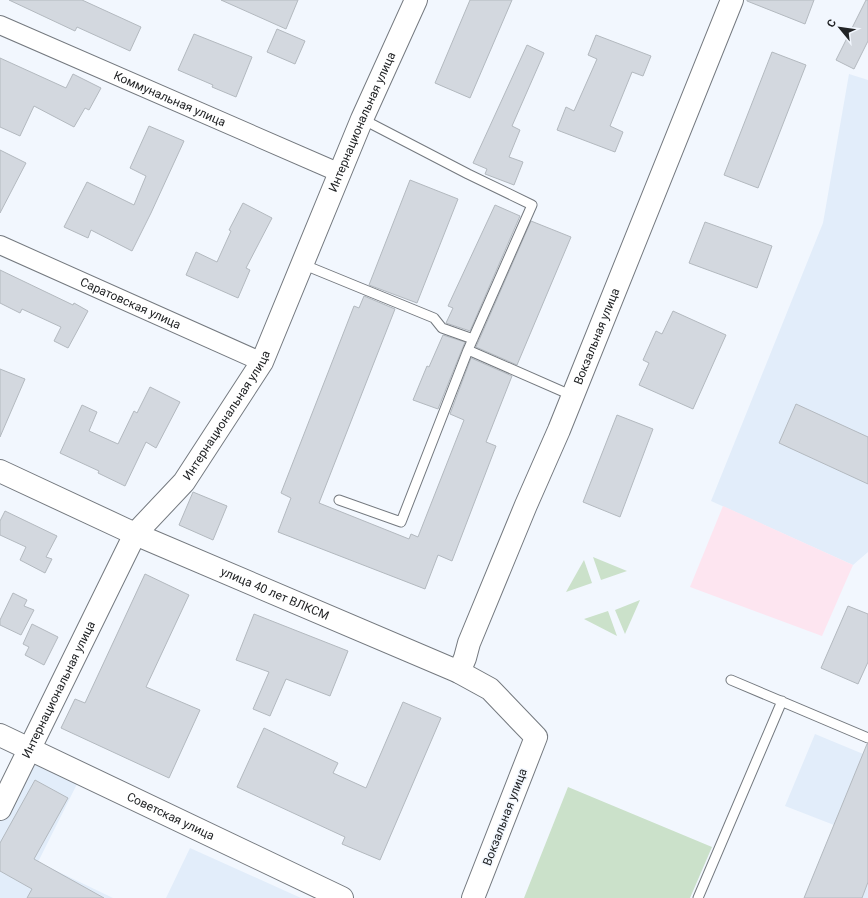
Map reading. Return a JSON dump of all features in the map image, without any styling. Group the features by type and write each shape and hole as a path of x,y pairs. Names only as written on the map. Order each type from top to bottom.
{"street":[{"name":"Интернациональная улица","path":"0,809 136,534 184,482 262,362 362,119 416,0"},
{"name":"Вокзальная улица","path":"459,672 469,643 573,396 732,0"},
{"name":"Коммунальная улица","path":"0,25 340,173"},
{"name":"Саратовская улица","path":"0,245 262,362"},
{"name":"улица 40 лет ВЛКСМ","path":"0,471 136,534 459,672 490,689 536,737"},
{"name":"Советская улица","path":"0,735 342,898"},
{"name":"Вокзальная улица","path":"473,898 536,737"}],"lane":[{"path":"339,500 401,522 468,350 532,205 468,174 362,119"},
{"path":"302,264 434,318 442,328 473,339"},
{"path":"468,350 573,396"},
{"path":"731,680 868,738"},
{"path":"698,898 782,701"}],"shaded area":[{"path":"849,74 868,80 868,552 853,565 711,501 823,223"},
{"path":"723,506 853,565 822,636 690,587"},
{"path":"815,734 868,756 868,898 804,898 834,825 785,806"},
{"path":"29,762 77,784 38,862 113,898 0,898 0,822"},
{"path":"190,848 301,898 166,898"}],"green space":[{"path":"593,557 627,571 601,580"},
{"path":"584,560 592,583 566,592"},
{"path":"640,600 625,634 615,610"},
{"path":"608,611 617,636 584,619"},
{"path":"568,787 712,847 690,898 524,898"}],"building":[{"path":"9,0 82,0 141,27 130,51 77,27 75,31"},
{"path":"221,0 298,0 286,29"},
{"path":"470,0 512,0 470,98 435,83"},
{"path":"747,0 814,0 805,24"},
{"path":"866,0 868,0 868,41 854,69 836,60"},
{"path":"277,29 305,41 295,64 267,52"},
{"path":"194,34 252,57 236,97 178,70"},
{"path":"596,35 651,56 643,76 632,72 610,126 623,132 615,152 557,130 566,107 574,111 597,59 588,55"},
{"path":"527,45 544,53 512,126 520,130 509,157 523,162 514,185 485,174 487,169 473,163"},
{"path":"772,52 806,65 758,188 724,175"},
{"path":"0,58 66,88 73,74 101,88 89,110 85,108 74,127 34,106 20,136 0,127"},
{"path":"149,126 184,141 132,251 91,230 88,238 64,227 87,182 134,205 146,176 130,168"},
{"path":"0,150 26,163 0,213"},
{"path":"410,180 458,199 417,303 369,285"},
{"path":"243,203 272,218 246,268 250,270 238,298 186,275 196,252 217,262 231,231 229,230"},
{"path":"495,205 520,216 470,331 446,323 453,308 448,306"},
{"path":"531,221 571,237 517,365 476,347"},
{"path":"705,222 772,246 757,288 689,263"},
{"path":"0,270 73,305 74,303 88,311 68,348 54,341 61,327 22,309 20,313 0,303"},
{"path":"364,296 395,309 319,503 409,539 411,534 418,537 464,420 450,414 471,358 512,376 486,442 496,446 452,561 438,555 425,589 278,532 291,498 281,493 354,306 359,308"},
{"path":"673,311 726,335 693,409 639,385 649,363 643,360 656,331 662,334"},
{"path":"443,335 465,342 438,409 413,400 427,366 429,367"},
{"path":"0,369 25,379 0,437"},
{"path":"150,387 180,402 156,448 146,442 125,486 98,473 99,471 60,453 82,405 97,412 89,431 118,444 134,411 137,413"},
{"path":"796,404 868,437 868,484 779,443"},
{"path":"617,415 653,429 620,517 583,502"},
{"path":"193,492 227,506 213,540 179,525"},
{"path":"5,511 57,536 46,557 52,559 45,573 20,560 26,547 0,535 0,521"},
{"path":"145,574 189,595 146,687 200,710 169,778 61,728 75,699 85,703"},
{"path":"13,593 27,600 24,606 34,610 21,635 0,625 0,620"},
{"path":"848,606 868,614 868,662 858,684 821,668"},
{"path":"254,614 348,651 330,696 286,679 270,716 253,709 269,672 236,660"},
{"path":"32,624 58,637 44,665 25,655 29,647 23,644"},
{"path":"403,702 441,718 380,860 342,844 345,837 237,787 264,728 338,763 333,773 366,788"},
{"path":"867,744 868,882 862,898 804,898"},
{"path":"35,780 68,798 34,859 104,898 27,898 32,889 0,871 0,843"}]}
